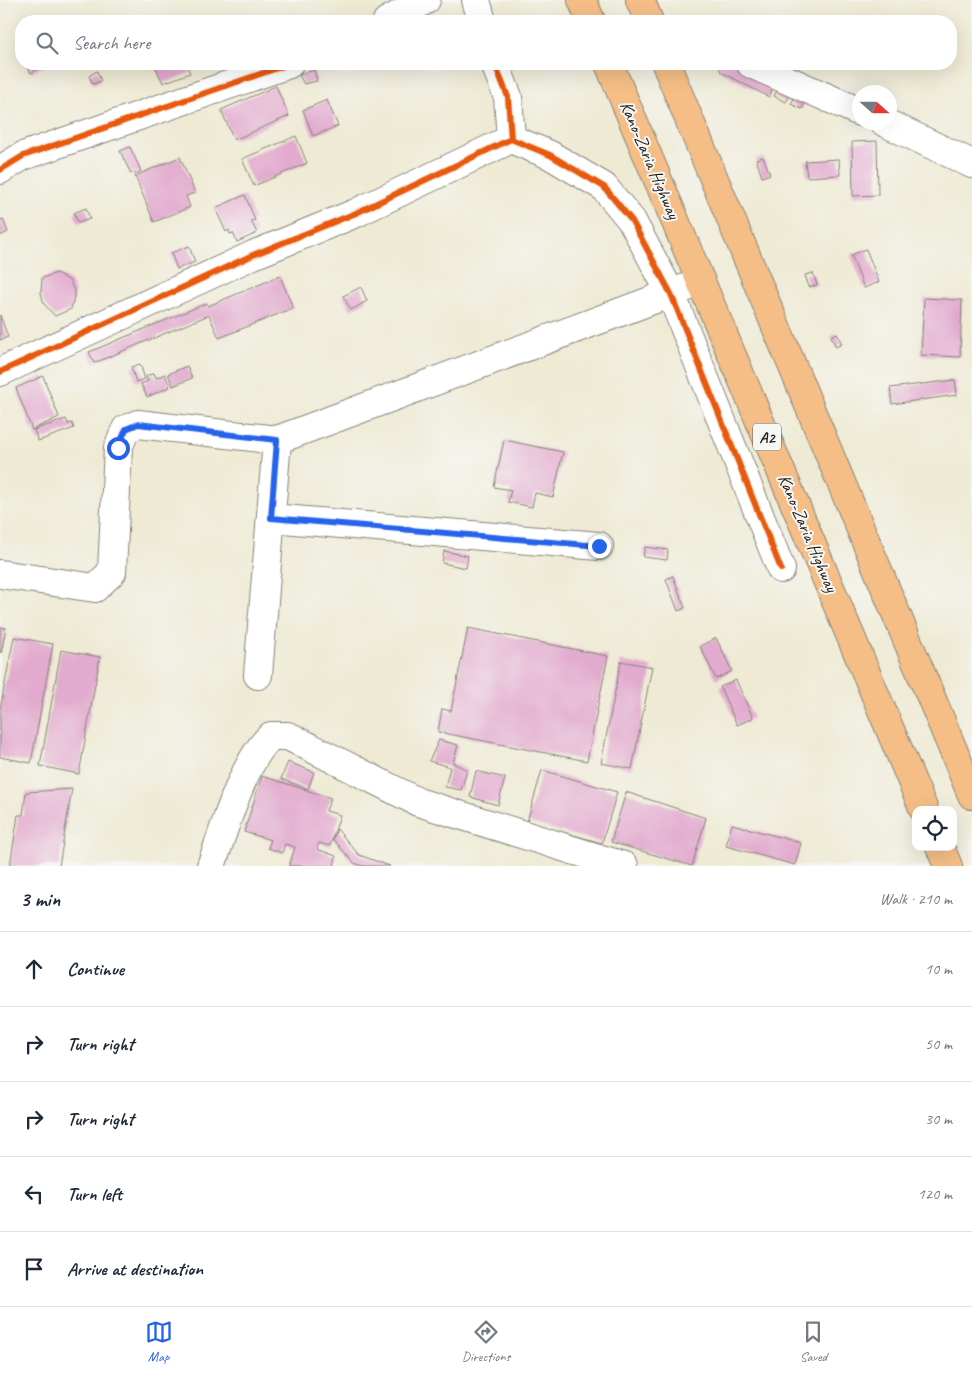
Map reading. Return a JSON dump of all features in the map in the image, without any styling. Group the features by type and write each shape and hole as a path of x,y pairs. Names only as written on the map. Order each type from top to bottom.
{"highway":[{"path":"582,0 588,15"},
{"path":"640,0 646,15"},
{"name":"Kano-Zaria Highway","path":"612,70 922,806"},
{"path":"669,70 972,796"},
{"path":"942,851 948,866"}],"street":[{"path":"398,15 426,0"},
{"path":"476,0 480,15"},
{"path":"0,170 23,156 272,70"},
{"path":"497,70 508,96 511,139"},
{"path":"765,70 852,108"},
{"path":"897,128 972,164"},
{"path":"0,372 253,255 356,213 511,139 550,155 604,187 632,220 671,294 781,569"},
{"path":"0,574 95,588 104,581 112,572 118,448 126,429 138,424 277,440 701,282"},
{"path":"258,674 277,440"},
{"path":"271,518 599,546"},
{"path":"211,866 250,765 261,746 271,736 288,736 418,802 624,866"}],"building":[{"path":"157,70 189,70 190,73 163,83"},
{"path":"314,70 317,81 304,84 299,75"},
{"path":"720,70 748,70 775,83 769,97"},
{"path":"97,71 101,81 93,84 89,76"},
{"path":"276,86 289,116 234,140 221,110"},
{"path":"779,87 791,93 786,102 774,96"},
{"path":"796,95 806,100 802,109 791,104"},
{"path":"327,100 338,126 313,136 303,110"},
{"path":"296,136 307,163 254,186 242,159"},
{"path":"877,141 878,195 853,196 852,142"},
{"path":"130,147 141,171 135,174 134,172 131,174 120,151"},
{"path":"180,157 195,193 186,196 190,207 154,222 135,176"},
{"path":"763,157 770,174 762,177 756,159"},
{"path":"839,159 840,175 807,177 805,161"},
{"path":"245,195 255,220 251,221 257,233 237,242 233,233 230,234 229,230 226,232 215,208"},
{"path":"86,208 90,219 78,223 74,213"},
{"path":"3,219 8,232 0,236 0,220"},
{"path":"189,246 195,262 177,269 171,253"},
{"path":"866,249 879,282 864,288 851,255"},
{"path":"57,273 70,281 75,293 71,309 55,316 44,304 41,293 42,278"},
{"path":"813,273 817,285 809,287 805,275"},
{"path":"280,276 293,308 219,338 209,315 94,363 89,352 207,303 208,306"},
{"path":"361,287 367,301 351,310 343,296"},
{"path":"924,298 962,300 960,357 921,355"},
{"path":"0,315 8,337 0,340"},
{"path":"837,333 842,344 836,347 831,336"},
{"path":"140,364 145,379 136,382 131,367"},
{"path":"187,366 192,378 173,386 168,374"},
{"path":"154,373 156,378 165,374 170,387 147,397 141,384 148,381 146,376"},
{"path":"43,376 59,417 32,430 16,388"},
{"path":"955,380 957,395 892,404 890,388"},
{"path":"66,419 68,424 72,423 74,428 38,441 34,430"},
{"path":"504,440 563,452 553,497 535,493 532,507 508,502 511,490 494,487"},
{"path":"645,547 668,550 667,560 643,557"},
{"path":"444,551 468,556 466,568 442,563"},
{"path":"673,576 685,608 678,611 666,579"},
{"path":"0,627 6,628 1,653 0,652"},
{"path":"468,628 608,656 587,761 438,732 442,709 451,711"},
{"path":"14,637 53,644 31,763 0,757 0,709"},
{"path":"716,638 732,671 716,679 700,646"},
{"path":"61,650 100,657 79,774 40,766"},
{"path":"621,661 652,667 632,769 601,763"},
{"path":"736,680 753,718 737,725 720,687"},
{"path":"439,740 458,745 453,763 467,770 461,790 445,787 450,767 429,761"},
{"path":"288,762 314,772 308,789 281,779"},
{"path":"542,770 617,792 602,843 527,822"},
{"path":"476,771 505,778 498,805 470,797"},
{"path":"262,776 331,798 326,811 340,815 330,846 319,843 317,849 336,856 334,866 289,866 295,847 285,844 282,853 268,848 271,840 244,832"},
{"path":"72,789 59,866 10,866 18,815 23,815 26,792"},
{"path":"626,792 706,818 692,866 611,842"},
{"path":"732,824 801,843 795,865 726,846"},
{"path":"337,829 359,855 390,866 363,866 354,863 333,839"}],"cycle path":[{"path":"0,170 23,156 272,70"},
{"path":"497,70 508,97 511,139 550,155 604,187 632,221 671,294 781,569"},
{"path":"0,372 253,255 356,213 511,139"}],"route":[{"path":"118,448 126,429 138,424 277,440 271,518 599,546"}]}
